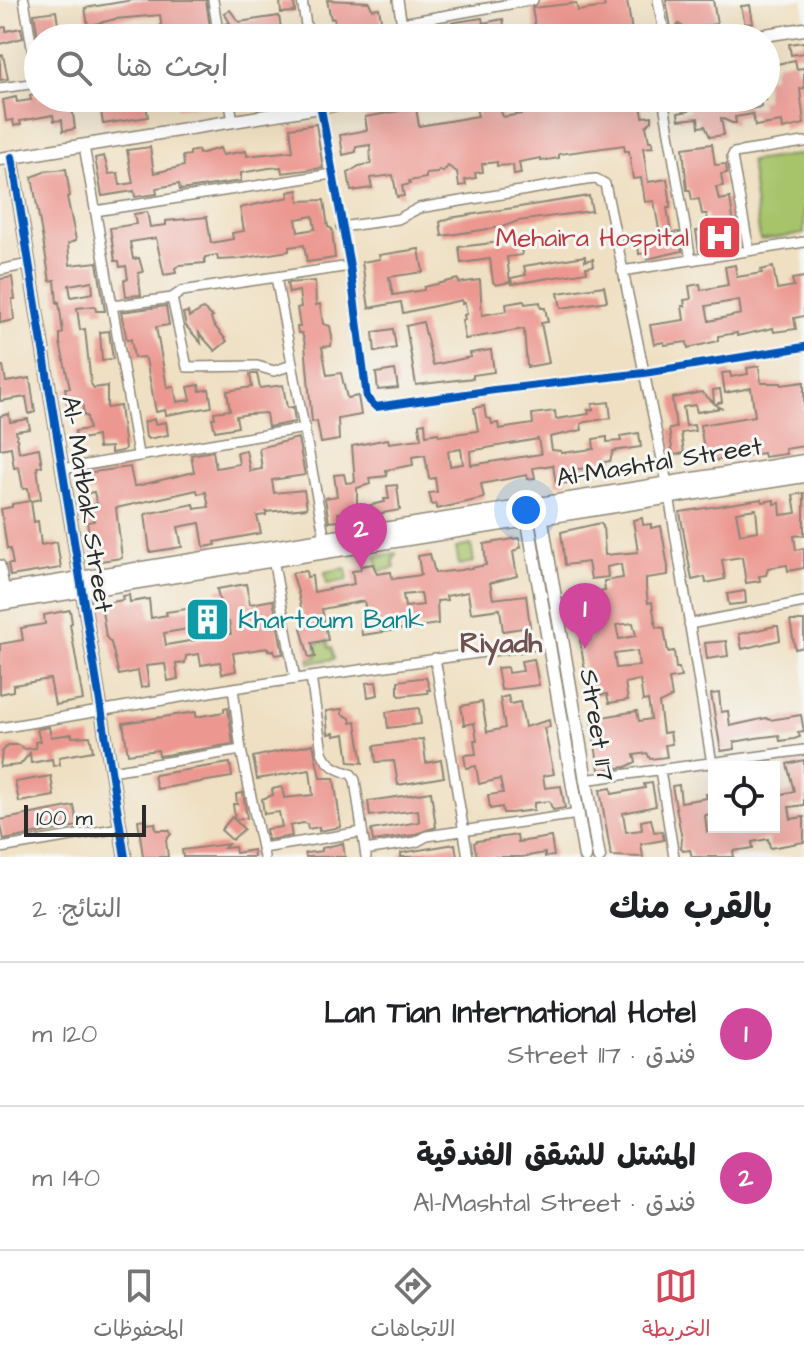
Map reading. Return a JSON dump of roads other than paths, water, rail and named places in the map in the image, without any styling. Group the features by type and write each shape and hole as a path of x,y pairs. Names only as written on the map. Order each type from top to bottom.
{"main road":[{"name":"Al-Mashtal Street","path":"2,596 273,559 804,462"},
{"name":"Al-Mashtal Street","path":"668,489 804,475"},
{"name":"Al-Mashtal Street","path":"81,584 325,540 533,512"}],"street":[{"path":"24,0 28,24"},
{"path":"213,0 217,24"},
{"path":"302,0 306,24"},
{"path":"398,0 402,23 533,0"},
{"path":"658,0 662,24"},
{"path":"780,33 804,29"},
{"path":"0,88 24,85"},
{"path":"231,112 233,121"},
{"path":"6,158 274,112"},
{"path":"322,112 350,266 367,398 376,407 644,373 804,347"},
{"path":"665,112 691,260"},
{"path":"749,250 732,157 734,153 804,142"},
{"path":"84,146 138,454"},
{"name":"Al- Matbak Street","path":"6,158 29,264 125,857"},
{"path":"95,211 332,174"},
{"path":"341,227 398,219 419,208 596,179 605,184 668,489 712,761"},
{"path":"622,271 804,242"},
{"path":"0,270 29,264"},
{"path":"112,306 172,298 182,291 350,266"},
{"path":"276,277 325,540"},
{"path":"172,298 187,367 257,366 274,371 292,365"},
{"path":"62,469 305,428"},
{"name":"Street 117","path":"533,512 574,752 578,814 585,857"},
{"name":"Street 117","path":"539,547 549,643 574,752 584,780 599,857"},
{"path":"273,559 295,679"},
{"path":"0,565 2,596"},
{"path":"689,624 804,602"},
{"path":"0,728 233,688 549,643"},
{"path":"435,658 468,857"},
{"path":"311,677 322,752 331,765 353,776 366,853 416,842 427,836 578,814"},
{"path":"233,688 241,750 264,852 362,832"},
{"path":"111,771 241,750"},
{"path":"732,761 804,750"},
{"path":"584,780 708,764"},
{"path":"660,770 674,857"},
{"path":"0,848 120,828"}],"place":[{"name":"Mehaira Hospital","path":"720,237"},
{"name":"المشتل للشقق الفندقية","path":"361,569"},
{"name":"Khartoum Bank","path":"207,619"},
{"name":"Lan Tian International Hotel","path":"585,649"}],"district":[{"name":"Riyadh","path":"501,642"}]}
